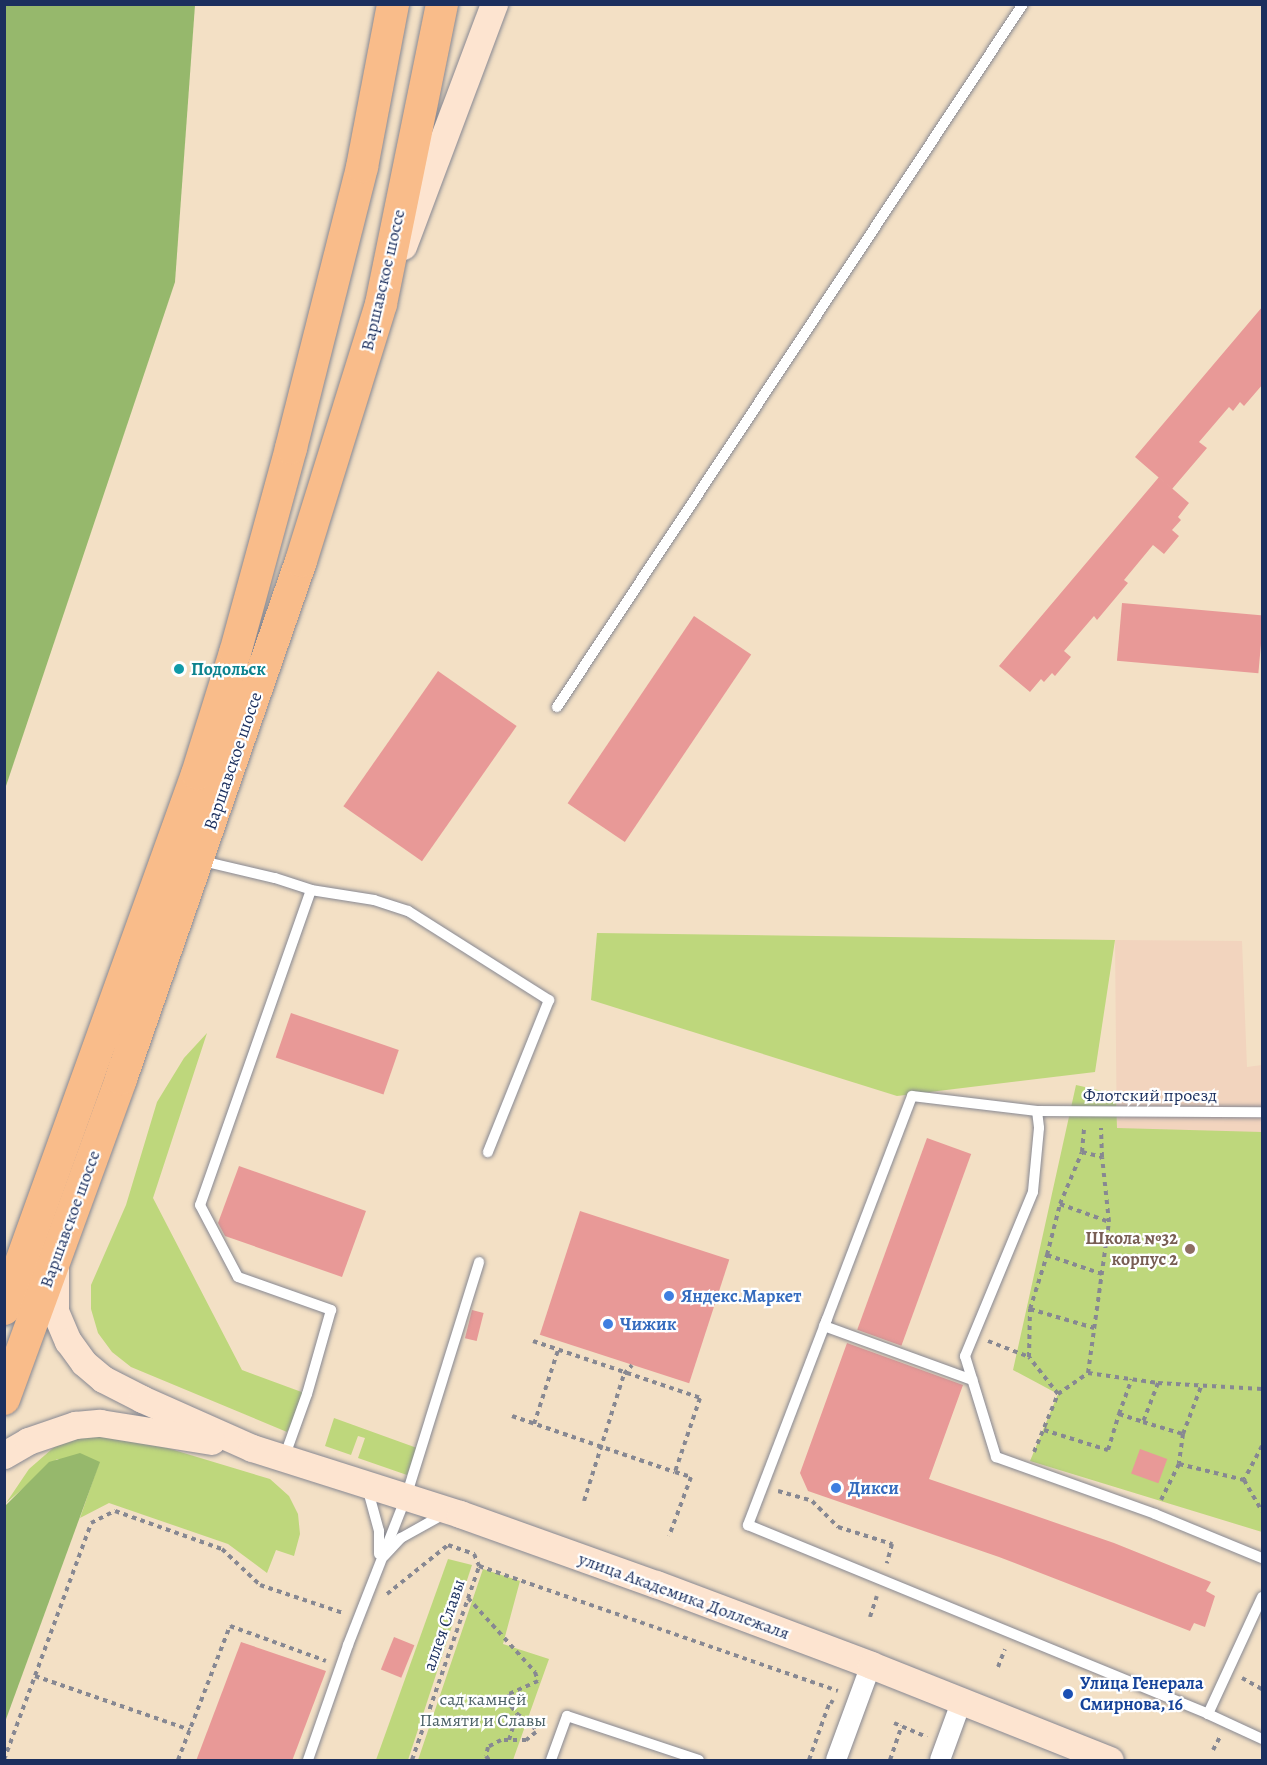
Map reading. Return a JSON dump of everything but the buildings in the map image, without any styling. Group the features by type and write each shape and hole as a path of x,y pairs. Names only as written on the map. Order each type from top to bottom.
{"main road":[{"name":"Варшавское шоссе","path":"7,1297 197,774 235,653 291,448 362,168 393,4"},
{"name":"Варшавское шоссе","path":"4,1399 198,860 301,561 381,303 442,4"},
{"path":"381,303 494,4"},
{"name":"улица Академика Доллежаля","path":"54,1259 56,1311 68,1341 84,1363 103,1378 142,1399 252,1448 450,1511 872,1665 1110,1761"},
{"name":"улица Академика Доллежаля","path":"4,1455 28,1441 75,1425 100,1423 252,1448"}],"street":[{"path":"836,1761 872,1665"},
{"path":"940,1761 962,1700"}],"lane":[{"path":"557,707 1023,4"},
{"path":"198,860 275,878 311,890 375,900 408,911 549,1000 488,1152"},
{"path":"284,1459 307,1394 331,1310 238,1277 200,1205 311,890"},
{"name":"Флотский проезд","path":"826,1322 912,1096 1037,1111 1263,1112"},
{"path":"1037,1111 1039,1128 1033,1192 965,1356 996,1457 1155,1514 1263,1557"},
{"path":"308,1761 358,1617 406,1497 479,1262"},
{"path":"972,1380 826,1322 748,1525 1208,1714 1263,1739"},
{"path":"367,1485 379,1531 380,1560"},
{"path":"380,1560 401,1538 450,1511"},
{"path":"1208,1714 1263,1597"},
{"path":"551,1761 567,1716 699,1761"}],"path":[{"path":"1088,1373 1109,1222 1102,1157 1103,1133 1096,1122"},
{"path":"1029,1357 1030,1309 1047,1255 1059,1204 1082,1152 1084,1128 1087,1123"},
{"path":"1039,1128 1084,1128"},
{"path":"1082,1152 1102,1157"},
{"path":"1059,1204 1109,1222"},
{"path":"1047,1255 1102,1274"},
{"path":"1030,1309 1094,1328"},
{"path":"974,1336 1029,1357 1058,1394"},
{"path":"534,1341 624,1374 700,1398 675,1472"},
{"path":"534,1424 558,1350"},
{"path":"584,1502 624,1374 632,1365"},
{"path":"1026,1468 1058,1394 1088,1373 1158,1383 1263,1389"},
{"path":"1044,1430 1108,1450 1132,1379"},
{"path":"1143,1422 1158,1383"},
{"path":"1155,1514 1179,1464 1183,1434 1202,1384"},
{"path":"1119,1414 1183,1434"},
{"path":"512,1416 691,1478 669,1536"},
{"path":"1244,1480 1263,1446"},
{"path":"1179,1464 1244,1480 1263,1512"},
{"path":"763,1486 812,1501 838,1527 892,1544 884,1580"},
{"path":"4,1760 91,1523 115,1511 222,1549 260,1585 358,1617 448,1545 474,1554 479,1566 842,1692"},
{"name":"аллея Славы","path":"412,1761 479,1566"},
{"path":"468,1598 535,1672 538,1681 509,1694 511,1706 517,1714 533,1725 536,1732 526,1740 501,1740 488,1747 486,1756 489,1761"},
{"path":"178,1761 230,1626 341,1666"},
{"path":"35,1676 190,1730"},
{"path":"808,1761 830,1701 837,1704"},
{"path":"509,1740 517,1714"},
{"path":"894,1723 933,1740"},
{"path":"890,1761 902,1726"}],"shaded area":[{"name":"Школа №32 корпус 2","path":"1115,940 1242,941 1247,1067 1262,1065 1262,1383 1119,1371"}],"green space":[{"path":"5,4 195,5 175,282 5,789"},
{"path":"597,933 1115,940 1095,1072 897,1096 591,1000"},
{"path":"207,1033 153,1198 242,1370 307,1394 287,1432 131,1367 112,1352 98,1333 91,1309 91,1285 126,1205 157,1102 184,1058"},
{"path":"1076,1085 1116,1094 1117,1128 1262,1132 1262,1532 1030,1461 1058,1394 1013,1370"},
{"path":"334,1418 417,1448 407,1475 358,1458 365,1438 358,1436 351,1455 325,1446"},
{"path":"94,1430 124,1435 270,1479 289,1496 298,1514 300,1534 294,1556 276,1550 267,1573 228,1544 109,1503 80,1518 99,1463 57,1459 6,1503 29,1469 60,1442"},
{"path":"80,1453 100,1462 5,1722 5,1506 49,1462"},
{"path":"448,1559 472,1565 408,1760 376,1760"},
{"name":"сад камней Памяти и Славы","path":"483,1569 520,1581 503,1644 549,1659 513,1760 418,1760"}],"place":[{"name":"Подольск","path":"179,669"},
{"name":"Школа №32 корпус 2","path":"1190,1249"},
{"name":"Яндекс.Маркет","path":"669,1296"},
{"name":"Чижик","path":"608,1324"},
{"name":"Дикси","path":"836,1488"},
{"name":"Улица Генерала Смирнова, 16","path":"1068,1694"}]}
